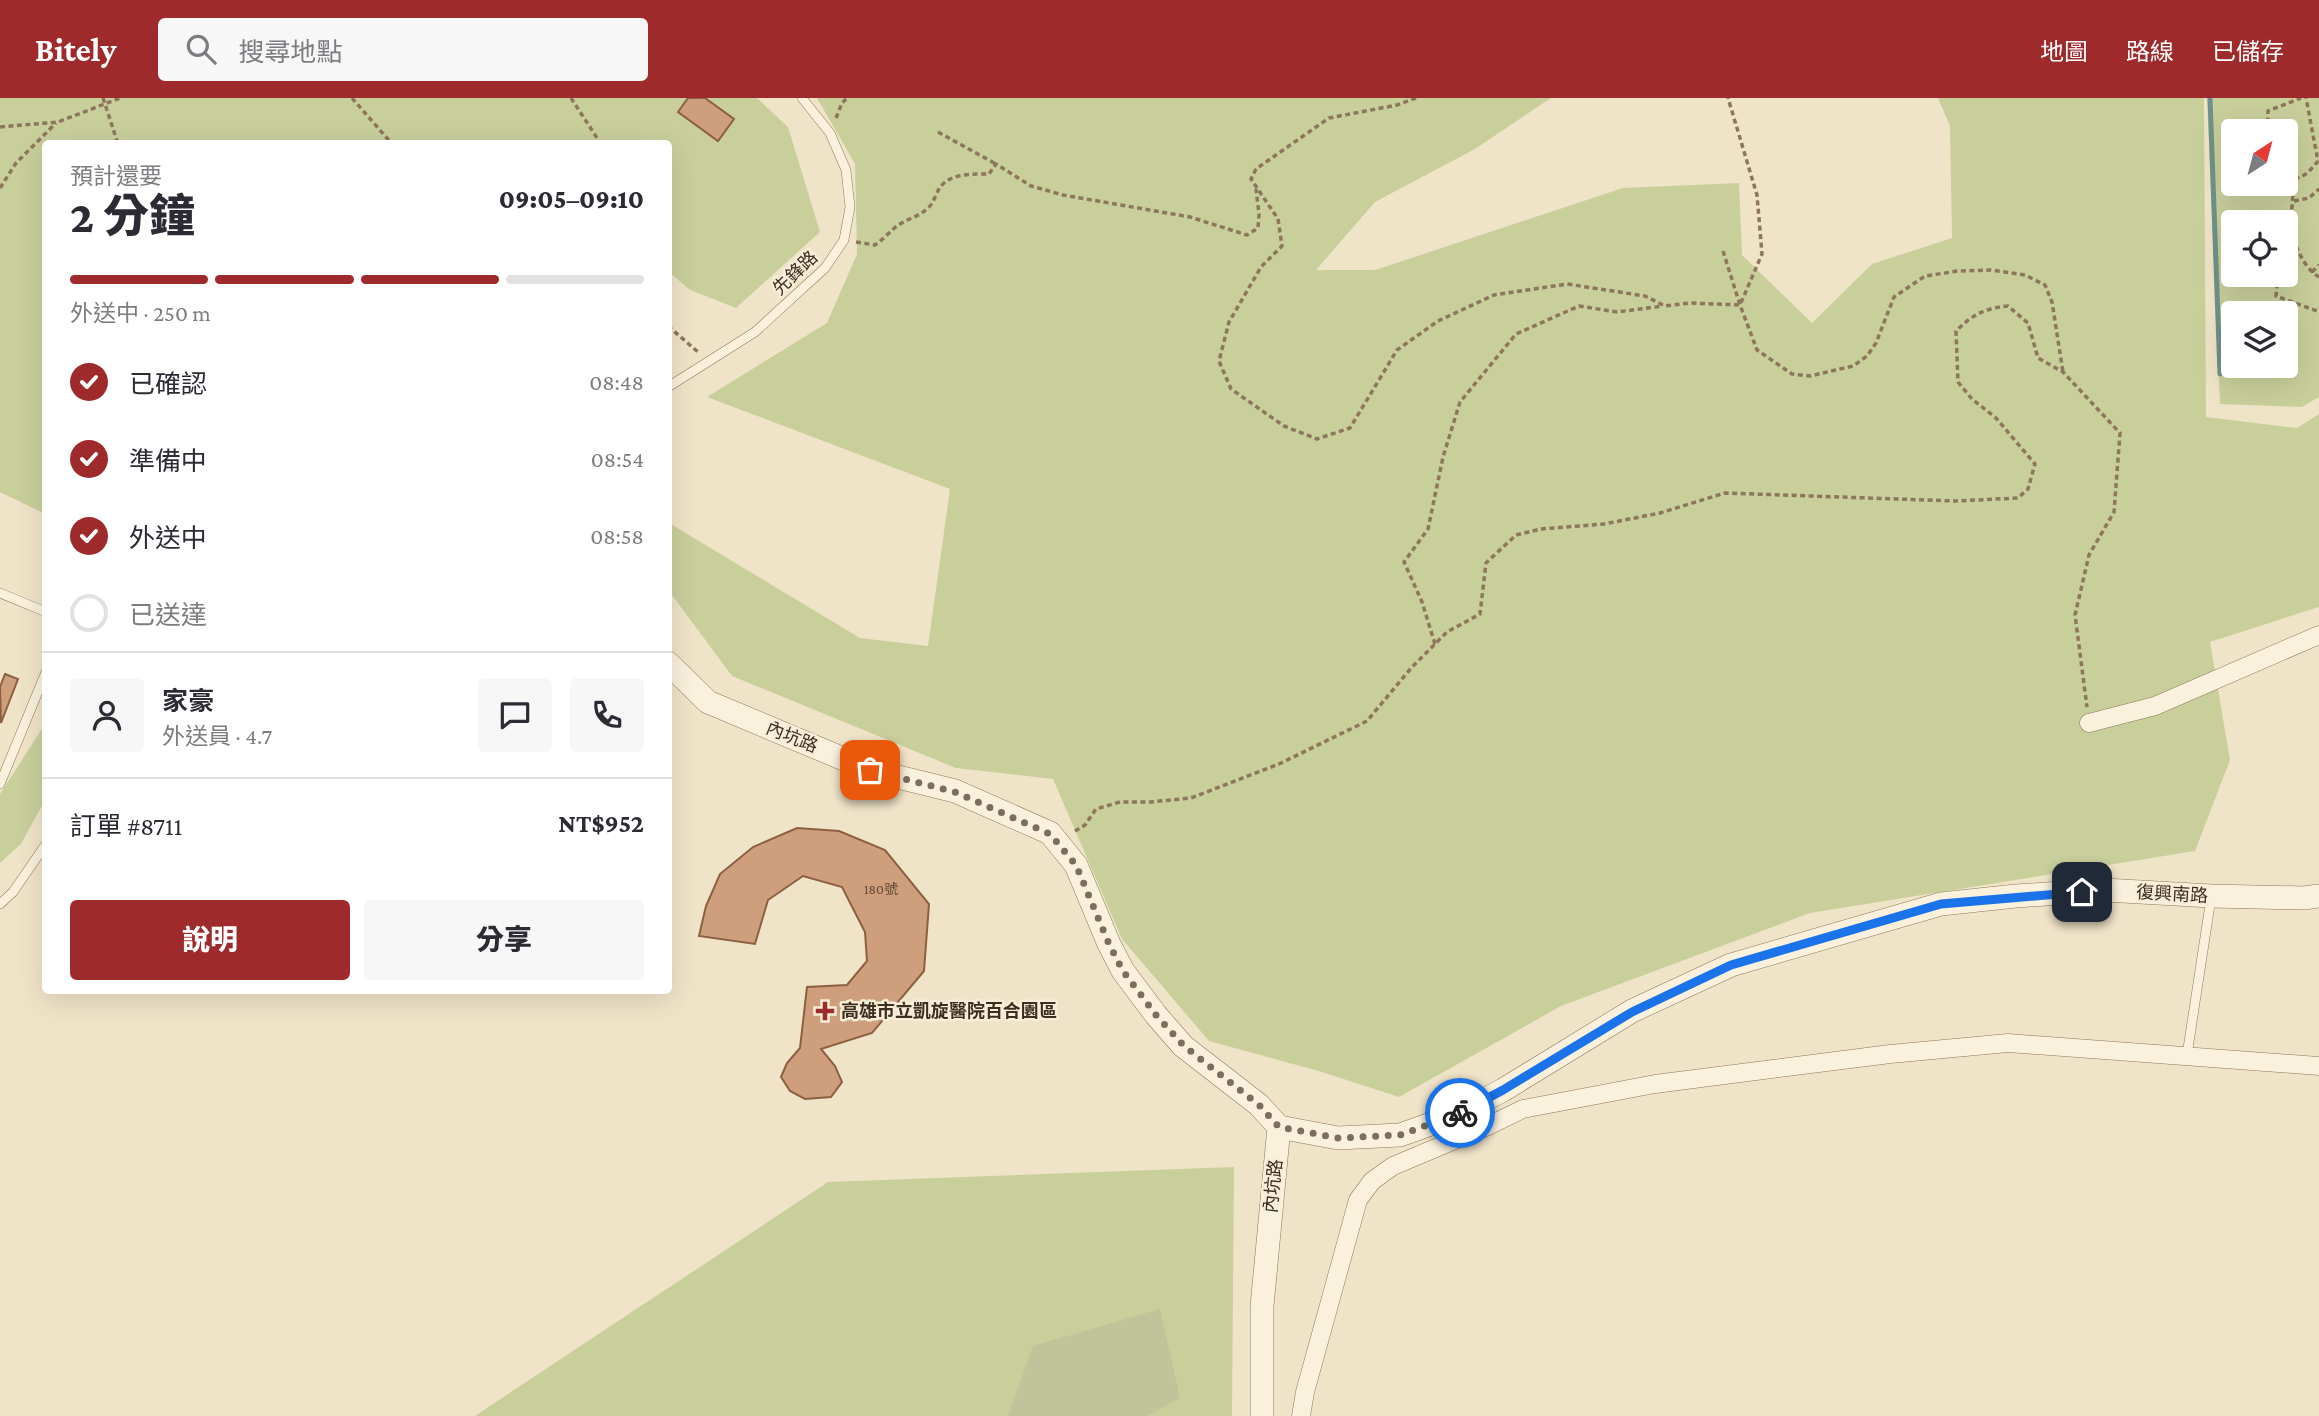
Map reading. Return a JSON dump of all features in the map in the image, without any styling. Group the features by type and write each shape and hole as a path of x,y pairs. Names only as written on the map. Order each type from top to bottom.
{"street":[{"path":"2089,723 2155,706 2319,635"},
{"name":"內坑路","path":"672,667 708,702 870,770 955,792 1050,834 1076,865 1123,971 1156,1015 1184,1046 1259,1105 1279,1127 1262,1306 1262,1416"},
{"name":"復興南路","path":"1279,1127 1338,1138 1400,1135 1456,1115 1503,1090 1632,1012 1731,965 1941,904 2105,890 2211,896 2319,896"},
{"path":"1301,1416 1305,1392 1358,1200 1372,1181 1393,1166 1523,1109 1655,1084 1890,1054 2008,1044 2319,1066"}],"lane":[{"name":"先鋒路","path":"672,384 765,323 825,268 844,240 850,207 846,170 830,133 803,98"},
{"path":"0,593 42,610"},
{"path":"0,784 42,682"},
{"path":"0,904 13,892 42,850"},
{"path":"2187,1055 2211,896"}],"path":[{"path":"103,98 117,140"},
{"path":"0,127 58,122 120,98"},
{"path":"352,98 389,140"},
{"path":"570,98 598,140"},
{"path":"830,133 842,103 847,98"},
{"path":"1416,98 1329,118 1256,169 1251,179 1278,219 1282,246 1261,267 1229,323 1219,361 1231,389 1284,426 1317,439 1350,428 1397,350 1438,321 1494,296 1567,284 1645,296 1665,306"},
{"path":"1728,98 1756,195 1762,254 1740,305"},
{"path":"2268,119 2268,111 2304,98 2318,160 2307,175 2298,177"},
{"path":"0,188 16,163 58,122"},
{"path":"938,132 996,163 1031,186 1063,195 1190,217 1247,235 1258,228 1256,187"},
{"path":"844,240 875,245 898,225 915,218 930,207 941,185 950,179 969,174 989,173 996,163"},
{"path":"2294,201 2309,198 2319,189"},
{"path":"2294,196 2291,221 2299,251 2312,272 2319,277"},
{"path":"1723,251 1757,350 1792,374 1810,376 1853,366 1867,356 1876,343 1894,297 1925,276 1969,270 2025,275 2045,285 2052,302 2063,372"},
{"path":"2312,272 2319,265"},
{"path":"2277,287 2276,296 2317,311 2319,308"},
{"path":"1435,644 1422,602 1404,562 1428,529 1443,457 1460,402 1516,334 1579,306 1617,312 1690,303 1740,305"},
{"path":"1061,848 1066,836 1085,824 1096,809 1119,802 1191,798 1279,764 1367,721 1412,667 1447,632 1480,614 1486,563 1516,535 1541,529 1604,524 1660,513 1725,493 1955,501 2018,498 2028,489 2035,464 1996,418 1972,399 1958,382 1956,331 1972,316 1990,307 2008,306 2028,323 2038,358 2063,372 2120,433 2114,512 2089,555 2075,615 2089,723"},
{"path":"672,330 708,361"}],"green space":[{"path":"0,98 757,98 788,127 820,232 736,308 690,290 672,275 672,140 42,140 42,513 0,492"},
{"path":"817,98 1551,98 1475,149 1375,202 1316,270 1375,270 1623,188 1739,183 1742,255 1812,323 1872,264 1952,238 1950,126 1938,98 2204,98 2206,417 2297,428 2319,414 2319,607 2210,642 2230,760 2195,851 1810,913 1561,1006 1399,1097 1322,1072 1209,1041 1122,939 1053,779 956,768 732,676 672,595 672,525 860,638 928,646 950,489 707,397 827,323 857,254 855,164"},
{"path":"2207,98 2319,98 2319,397 2302,407 2220,404"},
{"path":"42,729 42,806 21,844 0,863 0,794"},
{"path":"1234,1167 1232,1416 475,1416 828,1182"},
{"path":"1160,1309 1180,1398 1147,1416 1008,1416 1033,1346"}],"building":[{"path":"688,98 705,98 734,119 718,141 678,112"},
{"path":"5,674 18,679 1,723 0,687"},
{"path":"797,828 839,831 885,850 929,904 924,971 872,1033 821,1049 835,1066 842,1082 831,1097 805,1099 790,1091 781,1077 787,1063 800,1048 807,987 847,985 867,961 865,932 842,887 803,876 768,900 755,944 699,936 706,906 720,874 753,847"}],"waterway":[{"path":"2210,98 2220,374"}],"way so far":[{"path":"870,770 955,792 1050,834 1076,865 1123,971 1156,1015 1184,1046 1259,1105 1279,1127 1338,1138 1400,1135 1460,1113"}],"place":[{"name":"高雄市立凱旋醫院百合園區","path":"825,1011"}],"route":[{"path":"1460,1113 1632,1012 1731,965 1941,904 2082,892"}]}
